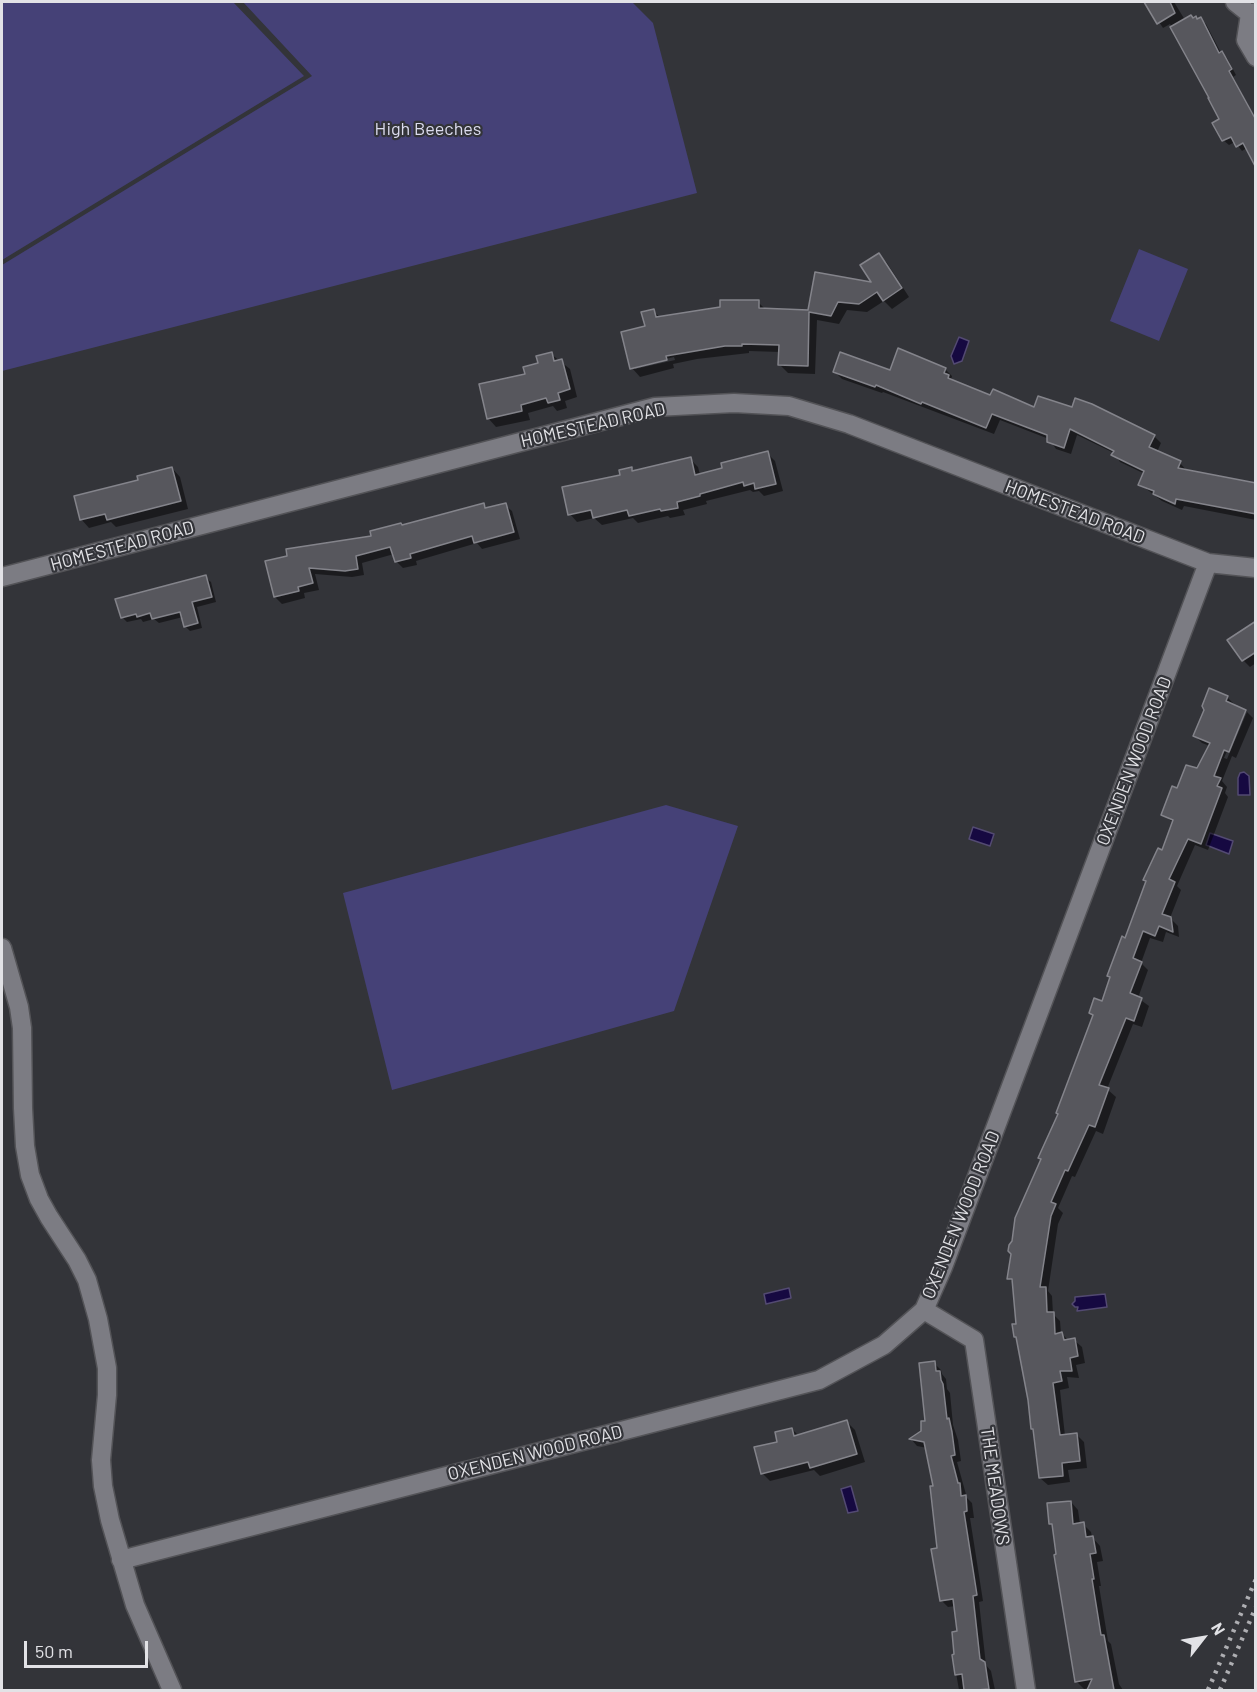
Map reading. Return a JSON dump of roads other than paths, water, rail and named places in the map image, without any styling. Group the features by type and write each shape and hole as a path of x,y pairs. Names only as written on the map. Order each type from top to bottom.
{"street":[{"path":"1235,2 1253,13 1246,40 1256,57"},
{"name":"HOMESTEAD ROAD","path":"2,577 655,407 734,404 789,406 849,424 1208,563 1256,568"},
{"name":"OXENDEN WOOD ROAD","path":"122,1560 819,1380 884,1345 924,1310 943,1267 1208,563"},
{"path":"2,948 19,1006 22,1028 23,1117 30,1175 39,1199 87,1280 100,1329 107,1368 101,1461 110,1520 135,1605 172,1690"},
{"name":"THE MEADOWS","path":"924,1310 974,1340 1026,1690"}],"railway":[{"path":"1208,1690 1256,1579"},
{"path":"1220,1690 1256,1607"}],"park label":[{"name":"High Beeches","path":"428,129"}]}
